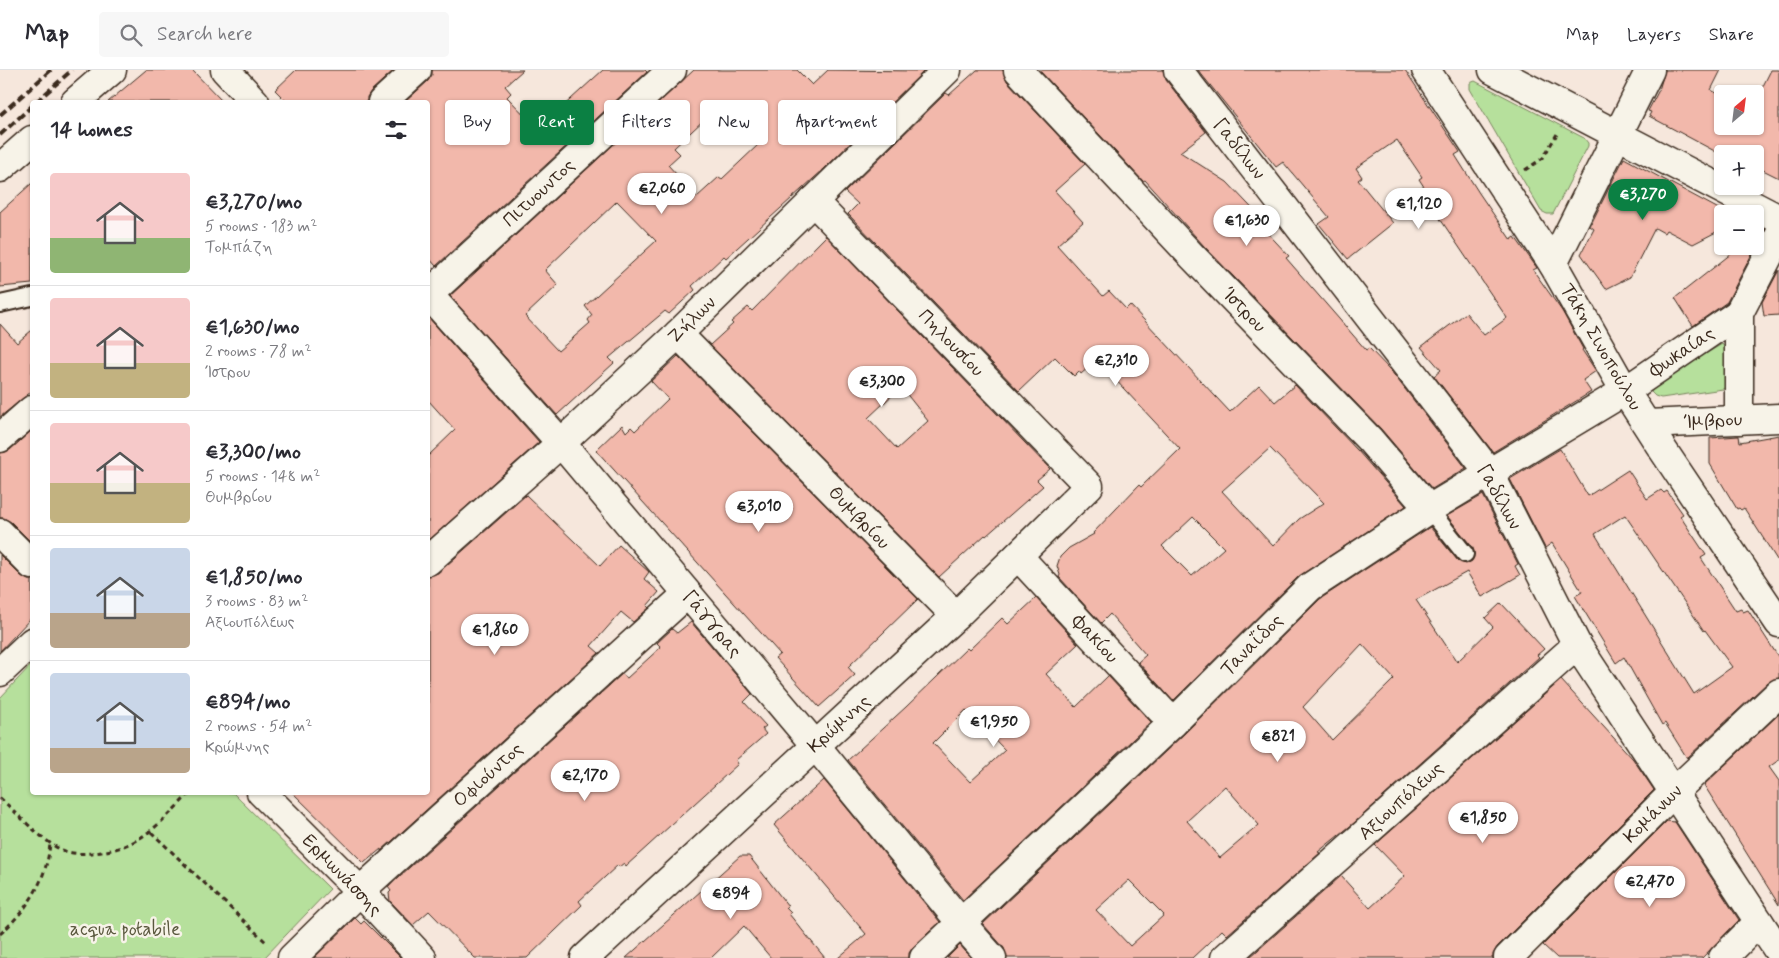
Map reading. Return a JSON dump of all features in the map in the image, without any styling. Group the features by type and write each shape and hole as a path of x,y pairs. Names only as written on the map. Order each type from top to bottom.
{"street":[{"path":"77,100 112,70"},
{"path":"225,70 253,100"},
{"path":"384,100 416,70"},
{"name":"Πιτυουντος","path":"430,292 672,70"},
{"name":"Ζήλων","path":"430,559 561,443 678,334 947,70"},
{"name":"Ίστρου","path":"1018,70 1193,257 1370,440 1429,509"},
{"name":"Γαδίλων","path":"1178,70 1489,472 1577,645 1779,952"},
{"name":"Τάκη Σινοπούλου","path":"1426,70 1553,264 1625,391 1779,623"},
{"path":"1494,70 1779,219"},
{"path":"1553,264 1650,70"},
{"path":"0,168 30,142"},
{"name":"Πηλουσίου","path":"813,201 1089,486"},
{"name":"Φωκαίας","path":"1739,420 1739,314 1779,236"},
{"name":"Γάγγρας","path":"430,296 561,443 992,958"},
{"name":"Φωκαίας","path":"1625,391 1739,314"},
{"name":"Θυμβρίου","path":"678,334 956,616"},
{"name":"Ταναΐδος","path":"924,958 1173,722 1310,587 1429,509 1560,432 1625,391"},
{"path":"0,438 30,412"},
{"name":"Ίμβρου","path":"1647,424 1779,418"},
{"name":"Κρώμνης","path":"585,958 956,616 1089,486"},
{"path":"0,533 30,563"},
{"name":"Φακίου","path":"1018,556 1173,722"},
{"name":"Οφιούντος","path":"292,958 360,891 686,594"},
{"path":"0,672 30,644"},
{"name":"Αξιουπόλεως","path":"1225,958 1577,645"},
{"name":"Κομάνων","path":"1508,958 1674,792 1779,693"},
{"name":"Ερμωνάσσης","path":"264,795 360,891 422,958"},
{"path":"1724,958 1759,922"}],"lane":[{"path":"0,304 30,297"},
{"name":"Ίστρου","path":"1429,509 1465,554"}],"path":[{"path":"1502,186 1543,158 1569,109"},
{"path":"0,798 40,835 61,850 78,854 110,852 133,843 151,832 188,795"},
{"path":"151,832 268,944"},
{"path":"0,934 30,902 41,881 49,859 50,842"}],"green space":[{"path":"1475,81 1584,138 1588,143 1553,214 1541,211 1470,89 1470,83"},
{"path":"1722,344 1725,348 1730,382 1728,387 1661,398 1651,392 1654,385"},
{"name":"acqua potabile","path":"30,666 30,795 235,795 330,889 264,958 0,958 0,698"}],"building":[{"path":"146,70 192,70 221,100 110,100"},
{"path":"296,70 394,70 371,91 367,100 285,100 275,90"},
{"path":"432,70 523,70 505,86 511,93 507,97 510,100 445,100 445,145 510,145 510,100 520,110 520,145 568,145 436,266 430,259 430,100 407,100 432,75"},
{"path":"603,70 645,70 647,72 617,100 604,100 604,112 594,121 594,100 570,100"},
{"path":"694,70 797,70 812,85 828,70 924,71 894,100 778,100 778,145 848,145 726,258 724,256 692,286 695,290 669,314 665,311 609,358 614,363 557,415 450,296 613,145 677,145 674,148 680,154 668,165 697,197 719,177 722,179 758,145 768,145 768,100 700,100 700,124 690,133 690,100 662,100","holes":["617,201 656,241 585,306 592,315 588,320 590,323 558,351 525,316 558,285 545,270"]},
{"path":"977,70 1003,70 1007,81 1085,164 1055,191 1083,222 1057,245 1103,296 1109,291 1126,309 1130,305 1230,412 1259,385 1275,402 1295,385 1358,451 1406,506 1299,576 1173,701 1138,662 1146,655 1110,614 1101,623 1059,577 1057,566 1060,557 1069,548 1094,534 1139,485 1141,487 1180,449 1097,360 1081,374 1079,371 1074,376 1055,357 1019,391 848,214 858,204 845,192 893,145 896,145 896,142 946,93 949,95","holes":["1270,448 1324,503 1299,519 1273,546 1222,491","1193,517 1224,548 1192,576 1162,546"]},
{"path":"1039,70 1163,70 1166,80 1206,132 1180,152 1227,182 1266,223 1262,227 1289,256 1286,258 1366,350 1369,348 1391,371 1466,468 1432,489 1381,429 1204,246 1145,180 1143,181"},
{"path":"1198,70 1405,70 1460,152 1455,155 1479,193 1511,240 1515,237 1537,268 1533,270 1562,311 1582,350 1596,371 1583,380 1591,392 1493,452 1434,376 1441,370 1421,347 1466,313 1484,335 1507,318 1422,192 1426,190 1419,179 1422,177 1397,140 1356,168 1362,177 1358,180 1393,223 1348,259 1319,224 1329,217 1283,162 1276,167"},
{"path":"1665,70 1721,70 1711,90 1714,92 1714,135 1764,135 1764,85 1771,70 1779,70 1779,178 1764,170 1764,145 1714,145 1714,151 1649,116 1651,112 1648,111 1659,90"},
{"path":"1624,158 1714,206 1714,233 1693,244 1666,230 1664,233 1655,228 1630,277 1606,289 1581,254 1594,229 1590,226"},
{"path":"30,185 30,284 0,287 0,212"},
{"path":"826,236 1050,469 1037,480 1043,486 939,577 710,345 748,307 752,311","holes":["901,387 928,421 897,449 868,418"]},
{"path":"1730,255 1751,255 1727,302 1693,326 1675,298"},
{"path":"1779,270 1779,315 1764,316 1762,302"},
{"path":"430,319 539,442 430,539 430,454 455,430 430,402"},
{"path":"0,324 17,343 30,332 30,393 0,417"},
{"path":"678,356 918,599 848,667 855,675 819,707 775,658 780,654 596,450 622,425 626,432 631,427 635,431 668,399 651,381"},
{"path":"30,432 30,541 11,522 0,518 0,453 10,450"},
{"path":"1779,435 1779,563 1744,508 1741,510 1737,509 1710,464 1710,438 1739,436 1740,442"},
{"path":"1560,449 1588,496 1628,470 1647,499 1661,490 1664,493 1667,491 1683,514 1680,516 1706,555 1701,558 1736,611 1741,609 1743,612 1748,610 1779,658 1779,678 1768,682 1687,758 1665,723 1662,725 1624,657 1616,663 1575,596 1582,592 1552,543 1545,548 1510,479","holes":["1625,515 1704,631 1732,667 1694,694 1595,534"]},
{"path":"526,495 600,566 619,545 649,572 644,579 659,592 647,606 649,608 633,622 621,612 591,646 599,653 381,851 381,849 364,863 295,795 430,795 430,575 438,573"},
{"path":"1483,495 1518,564 1515,566 1520,575 1482,597 1467,572 1416,600 1457,662 1493,627 1485,618 1501,603 1544,649 1537,655 1539,657 1227,935 1222,930 1192,958 1007,958 1004,948 983,924 1184,734 1320,599 1430,527 1458,561 1466,564 1472,561 1474,557 1473,548 1447,516","holes":["1362,644 1394,679 1332,740 1303,707","1225,786 1259,825 1220,858 1187,821","1129,880 1164,915 1130,946 1096,910"]},
{"path":"0,555 21,576 30,580 30,619 0,651"},
{"path":"1036,598 1078,644 1046,674 1076,707 1108,676 1151,722 963,900 848,760 967,648 969,650 1002,618 1008,624","holes":["966,710 1005,750 970,782 933,743"]},
{"path":"691,622 752,694 744,702 766,726 762,729 766,734 736,760 738,764 626,866 624,863 619,867 618,865 579,901 582,905 527,958 475,958 429,911 413,925 390,901 389,893 391,891 388,887 622,674 627,678 661,647 657,643 672,629 677,633"},
{"path":"1561,680 1633,759 1654,790 1497,947 1493,958 1249,958 1341,876 1370,908 1405,876 1375,845"},
{"path":"1779,714 1779,760 1769,767 1779,781 1779,905 1704,785"},
{"path":"824,780 940,922 913,947 909,953 909,958 838,958 866,934 774,825"},
{"path":"1667,821 1675,822 1739,920 1702,958 1557,958 1543,945"},
{"path":"740,856 749,856 788,906 786,908 791,913 789,914 825,958 771,958 744,926 711,958 626,958"},
{"path":"355,918 361,924 364,921 401,958 314,958"},
{"path":"960,945 971,958 947,958"}],"railway":[{"path":"0,115 51,70"},
{"path":"38,100 72,70"},
{"path":"0,135 30,108"}]}
